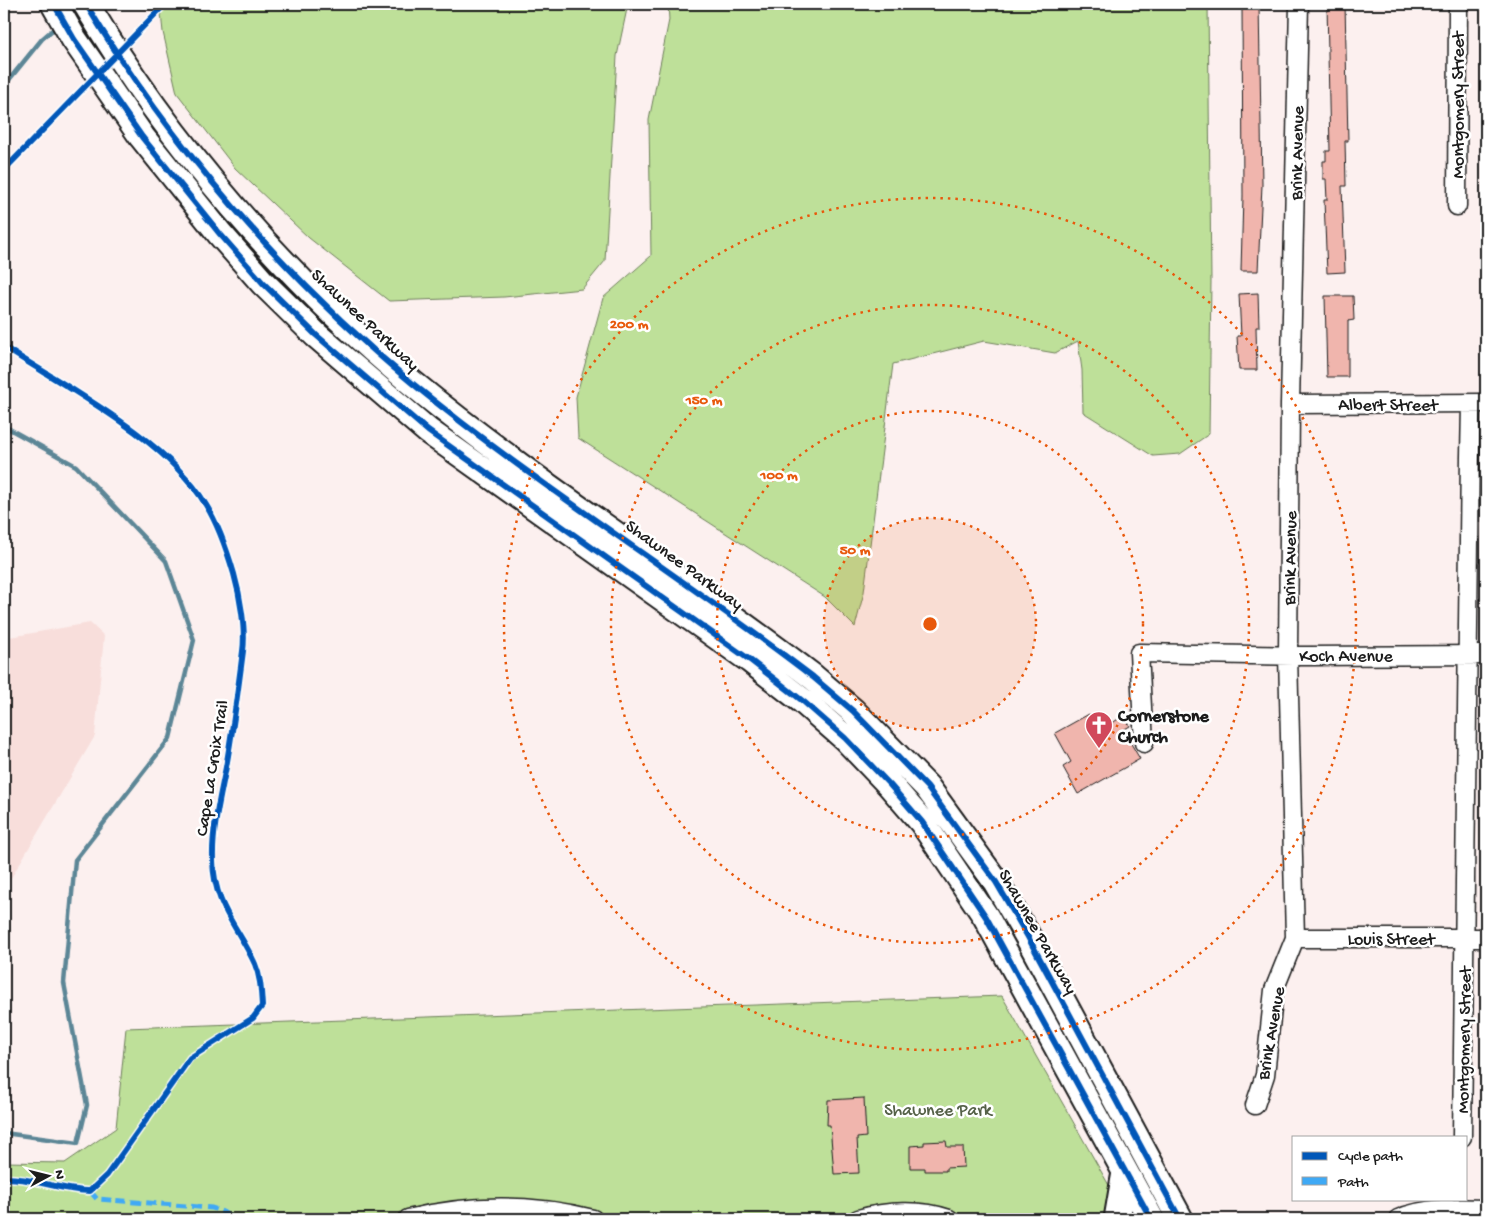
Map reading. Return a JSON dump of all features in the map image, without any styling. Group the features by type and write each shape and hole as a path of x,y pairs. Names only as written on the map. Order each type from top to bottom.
{"highway":[{"path":"54,4 74,39 142,137 220,234 263,283 316,335 428,431 750,660 804,702 845,738 890,785 922,822 986,917 1151,1219"},
{"name":"Shawnee Parkway","path":"86,4 142,89 233,206 321,300 410,381 474,432 813,677 853,711 927,787 996,882 1028,937 1180,1219"},
{"path":"1117,1219 1125,1172"}],"street":[{"name":"Brink Avenue","path":"1255,1106 1265,1075 1274,990 1295,938 1288,655 1290,404 1299,4"},
{"name":"Montgomery Street","path":"1457,206 1458,4"},
{"name":"Albert Street","path":"1290,404 1478,403"},
{"name":"Montgomery Street","path":"1462,1136 1466,654 1478,403"},
{"name":"Koch Avenue","path":"1144,743 1139,653 1288,655 1486,654"},
{"name":"Louis Street","path":"1295,938 1486,938"},
{"path":"1398,1219 1410,1213 1460,1204 1486,1209"},
{"path":"408,1219 448,1211 501,1208 554,1211 593,1219"},
{"path":"858,1219 876,1214 906,1212 940,1216 949,1219"}],"shaded area":[{"path":"90,623 104,636 95,736 4,890 4,638"}],"green space":[{"path":"160,4 628,4 617,56 605,261 582,289 504,297 389,301 309,238 235,168 177,93 163,32"},
{"path":"668,4 1208,4 1211,281 1209,434 1180,454 1153,456 1083,412 1082,370 1078,341 1055,353 984,341 893,364 864,592 855,627 825,597 578,438 576,397 603,298 651,256 649,120 669,20"},
{"name":"Shawnee Park","path":"1002,996 1128,1219 4,1219 4,1162 65,1163 116,1128 126,1028"}],"building":[{"path":"1242,4 1259,4 1262,185 1258,271 1241,271 1243,196"},
{"path":"1327,4 1345,4 1348,141 1345,141 1346,186 1342,186 1345,272 1327,273 1324,200 1327,200 1326,179 1323,179 1323,161 1326,161 1326,151 1330,151"},
{"path":"1258,293 1259,327 1256,327 1257,370 1239,370 1237,336 1241,336 1239,294"},
{"path":"1325,296 1353,296 1354,320 1348,321 1348,377 1327,377"},
{"name":"Cornerstone Church","path":"1089,714 1095,725 1105,720 1108,725 1124,716 1130,726 1123,730 1140,759 1078,794 1063,767 1071,762 1055,733"},
{"path":"864,1098 866,1137 857,1138 859,1173 834,1174 830,1125 827,1125 828,1100"},
{"path":"946,1141 947,1147 963,1147 964,1167 946,1168 946,1171 925,1171 925,1168 910,1168 910,1146 924,1145 924,1142"}],"waterway":[{"path":"4,86 42,39 57,26"},
{"path":"4,426 76,466 166,561 194,640 170,738 75,860 64,983 87,1105 78,1143 4,1133"}],"marked path":[{"path":"90,1191 97,1199 212,1208 223,1212 232,1219"}],"cycle path":[{"path":"54,4 74,39 142,137 220,234 263,283 316,335 428,431 750,660 804,702 845,738 890,785 922,822 986,917 1151,1219"},
{"path":"86,4 154,107 233,207 320,300 366,343 412,383 510,459 713,603 813,677 853,711 927,787 996,882 1028,937 1180,1219"},
{"path":"4,170 165,4"},
{"name":"Cape La Croix Trail","path":"4,347 114,417 167,458 189,481 206,505 222,538 238,592 242,612 244,642 231,738 215,825 213,848 214,876 222,904 257,969 262,1006 253,1018 190,1058 107,1175 90,1191 68,1189 15,1178 4,1178"}],"place":[{"name":"Cornerstone Church","path":"1099,749"}]}
